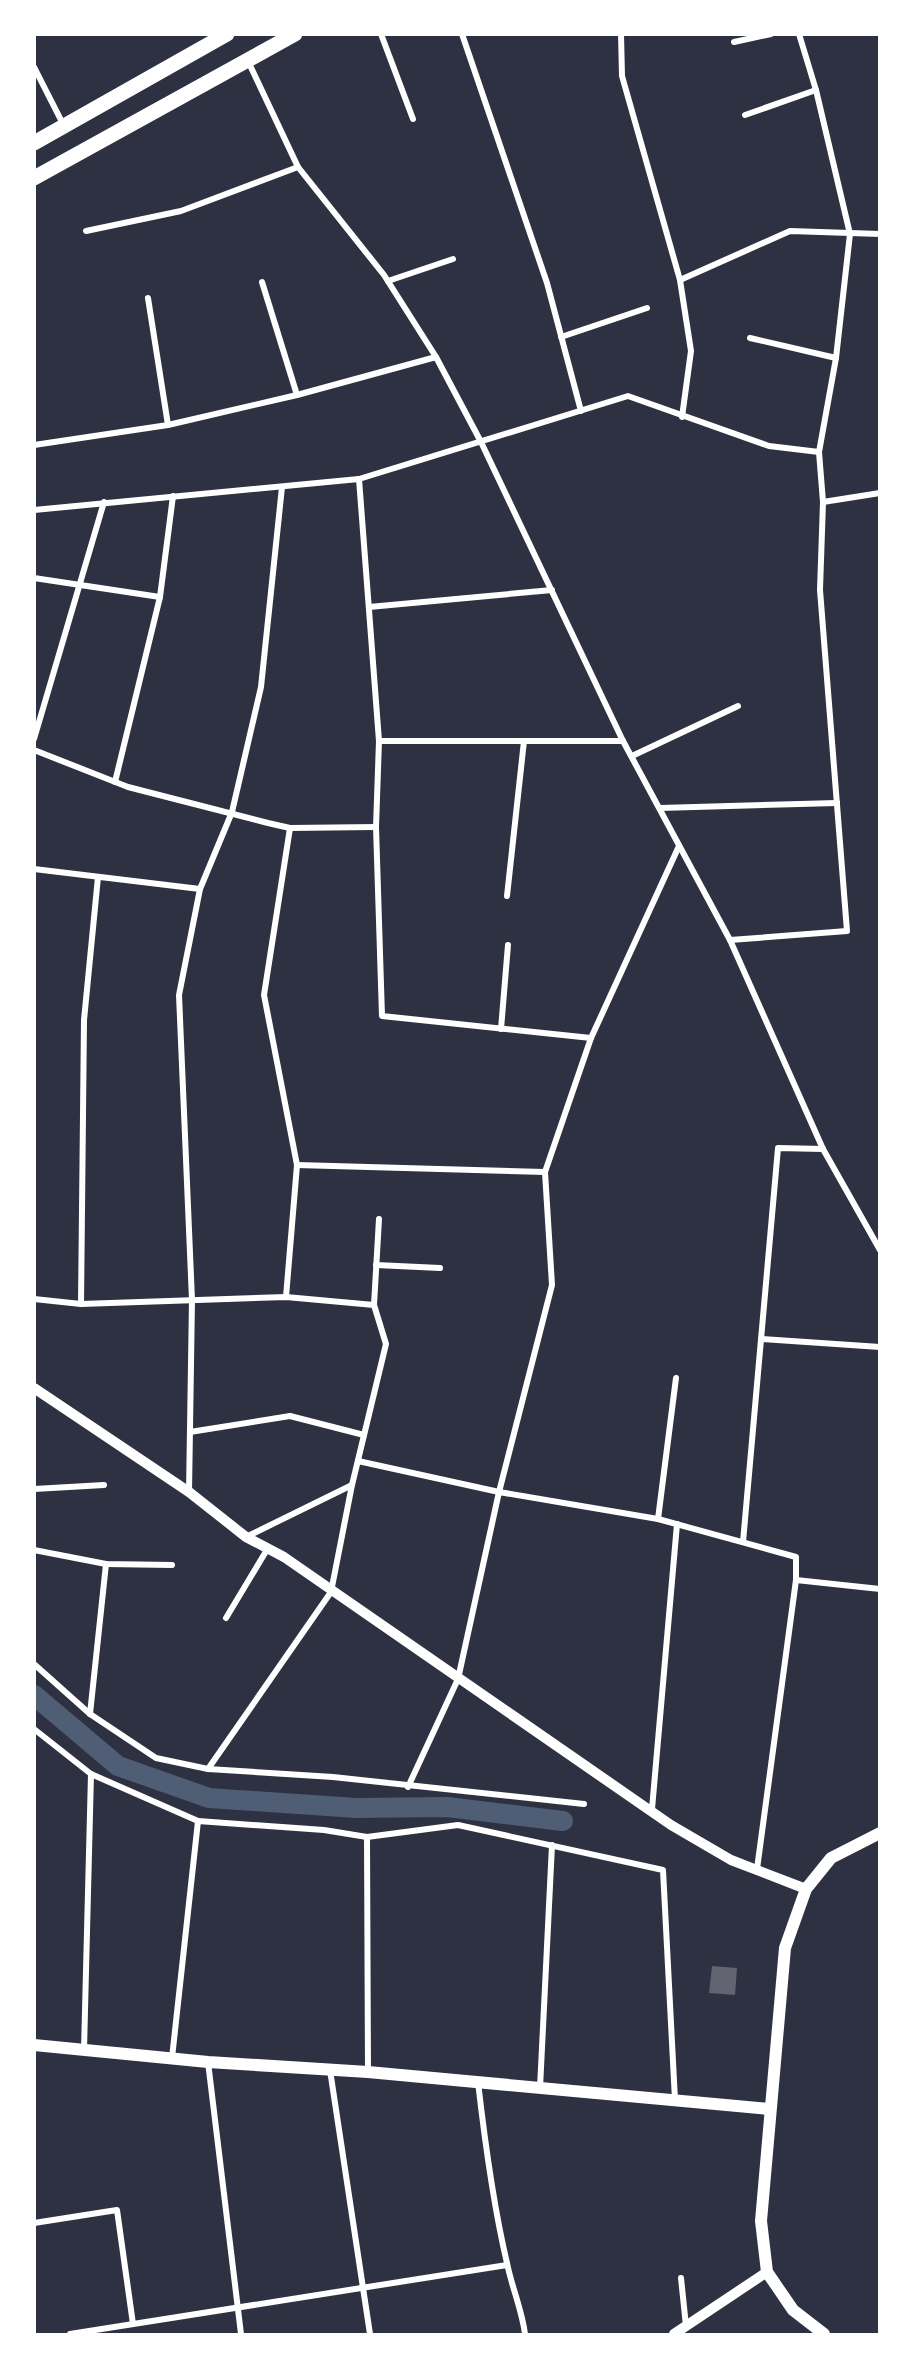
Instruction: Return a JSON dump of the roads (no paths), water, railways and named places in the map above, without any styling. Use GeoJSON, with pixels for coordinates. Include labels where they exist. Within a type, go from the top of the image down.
{"type":"FeatureCollection","features":[{"type":"Feature","properties":{"kind":"main road"},"geometry":{"type":"LineString","coordinates":[[34,143],[227,34]]}},
{"type":"Feature","properties":{"kind":"main road"},"geometry":{"type":"LineString","coordinates":[[34,178],[295,34]]}},
{"type":"Feature","properties":{"kind":"main road"},"geometry":{"type":"LineString","coordinates":[[824,2334],[793,2310],[767,2272],[761,2221],[769,2109],[785,1948],[806,1889],[831,1858],[879,1833]]}},
{"type":"Feature","properties":{"kind":"main road"},"geometry":{"type":"LineString","coordinates":[[34,2044],[172,2059],[477,2081],[769,2109]]}},
{"type":"Feature","properties":{"kind":"street"},"geometry":{"type":"LineString","coordinates":[[381,34],[413,119]]}},
{"type":"Feature","properties":{"kind":"street"},"geometry":{"type":"LineString","coordinates":[[462,34],[547,283],[581,411]]}},
{"type":"Feature","properties":{"kind":"street"},"geometry":{"type":"LineString","coordinates":[[621,34],[622,76],[680,280],[691,351],[682,417]]}},
{"type":"Feature","properties":{"kind":"street"},"geometry":{"type":"LineString","coordinates":[[734,42],[771,34]]}},
{"type":"Feature","properties":{"kind":"street"},"geometry":{"type":"LineString","coordinates":[[730,940],[847,931],[820,590],[824,502],[819,452],[836,358],[850,234],[816,90],[799,34]]}},
{"type":"Feature","properties":{"kind":"street"},"geometry":{"type":"LineString","coordinates":[[247,61],[298,167],[388,281],[436,357],[481,442],[623,741],[730,940],[823,1149],[879,1250]]}},
{"type":"Feature","properties":{"kind":"street"},"geometry":{"type":"LineString","coordinates":[[34,67],[64,127]]}},
{"type":"Feature","properties":{"kind":"street"},"geometry":{"type":"LineString","coordinates":[[745,115],[816,90]]}},
{"type":"Feature","properties":{"kind":"street"},"geometry":{"type":"LineString","coordinates":[[86,231],[181,211],[298,167]]}},
{"type":"Feature","properties":{"kind":"street"},"geometry":{"type":"LineString","coordinates":[[680,280],[790,231],[879,234]]}},
{"type":"Feature","properties":{"kind":"street"},"geometry":{"type":"LineString","coordinates":[[388,281],[453,259]]}},
{"type":"Feature","properties":{"kind":"street"},"geometry":{"type":"LineString","coordinates":[[262,282],[297,394]]}},
{"type":"Feature","properties":{"kind":"street"},"geometry":{"type":"LineString","coordinates":[[148,298],[168,425]]}},
{"type":"Feature","properties":{"kind":"street"},"geometry":{"type":"LineString","coordinates":[[561,337],[647,308]]}},
{"type":"Feature","properties":{"kind":"street"},"geometry":{"type":"LineString","coordinates":[[750,338],[836,358]]}},
{"type":"Feature","properties":{"kind":"street"},"geometry":{"type":"LineString","coordinates":[[34,445],[168,425],[436,357]]}},
{"type":"Feature","properties":{"kind":"street"},"geometry":{"type":"LineString","coordinates":[[34,510],[359,480],[628,396],[769,446],[819,452]]}},
{"type":"Feature","properties":{"kind":"street"},"geometry":{"type":"LineString","coordinates":[[359,480],[379,741],[376,827],[382,1016],[591,1038]]}},
{"type":"Feature","properties":{"kind":"street"},"geometry":{"type":"LineString","coordinates":[[189,1492],[192,1300],[179,995],[200,890],[232,812],[261,687],[282,487]]}},
{"type":"Feature","properties":{"kind":"street"},"geometry":{"type":"LineString","coordinates":[[824,502],[879,493]]}},
{"type":"Feature","properties":{"kind":"street"},"geometry":{"type":"LineString","coordinates":[[115,783],[160,597],[173,496]]}},
{"type":"Feature","properties":{"kind":"street"},"geometry":{"type":"LineString","coordinates":[[34,739],[104,502]]}},
{"type":"Feature","properties":{"kind":"street"},"geometry":{"type":"LineString","coordinates":[[34,578],[160,597]]}},
{"type":"Feature","properties":{"kind":"street"},"geometry":{"type":"LineString","coordinates":[[369,607],[552,590]]}},
{"type":"Feature","properties":{"kind":"street"},"geometry":{"type":"LineString","coordinates":[[632,756],[738,706]]}},
{"type":"Feature","properties":{"kind":"street"},"geometry":{"type":"LineString","coordinates":[[379,741],[623,741]]}},
{"type":"Feature","properties":{"kind":"street"},"geometry":{"type":"LineString","coordinates":[[507,896],[524,741]]}},
{"type":"Feature","properties":{"kind":"street"},"geometry":{"type":"LineString","coordinates":[[34,750],[115,783],[290,828],[376,827]]}},
{"type":"Feature","properties":{"kind":"street"},"geometry":{"type":"LineString","coordinates":[[660,808],[837,803]]}},
{"type":"Feature","properties":{"kind":"street"},"geometry":{"type":"LineString","coordinates":[[286,1297],[297,1165],[264,995],[290,828]]}},
{"type":"Feature","properties":{"kind":"street"},"geometry":{"type":"LineString","coordinates":[[408,1787],[458,1679],[499,1492],[552,1285],[545,1172],[591,1038],[679,846]]}},
{"type":"Feature","properties":{"kind":"street"},"geometry":{"type":"LineString","coordinates":[[34,870],[200,890]]}},
{"type":"Feature","properties":{"kind":"street"},"geometry":{"type":"LineString","coordinates":[[81,1304],[84,1020],[98,877]]}},
{"type":"Feature","properties":{"kind":"street"},"geometry":{"type":"LineString","coordinates":[[501,1029],[508,945]]}},
{"type":"Feature","properties":{"kind":"street"},"geometry":{"type":"LineString","coordinates":[[743,1542],[778,1148],[823,1149]]}},
{"type":"Feature","properties":{"kind":"street"},"geometry":{"type":"LineString","coordinates":[[297,1165],[545,1172]]}},
{"type":"Feature","properties":{"kind":"street"},"geometry":{"type":"LineString","coordinates":[[208,1769],[331,1592],[352,1485],[386,1344],[374,1305],[379,1219]]}},
{"type":"Feature","properties":{"kind":"street"},"geometry":{"type":"LineString","coordinates":[[376,1265],[440,1268]]}},
{"type":"Feature","properties":{"kind":"street"},"geometry":{"type":"LineString","coordinates":[[34,1299],[81,1304],[286,1297],[374,1305]]}},
{"type":"Feature","properties":{"kind":"street"},"geometry":{"type":"LineString","coordinates":[[761,1339],[879,1347]]}},
{"type":"Feature","properties":{"kind":"street"},"geometry":{"type":"LineString","coordinates":[[658,1519],[676,1378]]}},
{"type":"Feature","properties":{"kind":"street"},"geometry":{"type":"LineString","coordinates":[[34,1388],[189,1492],[246,1537],[268,1548],[652,1809],[671,1825],[731,1860],[806,1889]]}},
{"type":"Feature","properties":{"kind":"street"},"geometry":{"type":"LineString","coordinates":[[190,1432],[290,1416],[364,1435]]}},
{"type":"Feature","properties":{"kind":"street"},"geometry":{"type":"LineString","coordinates":[[358,1461],[499,1492],[658,1519],[796,1557],[796,1580],[757,1869]]}},
{"type":"Feature","properties":{"kind":"street"},"geometry":{"type":"LineString","coordinates":[[34,1490],[104,1485]]}},
{"type":"Feature","properties":{"kind":"street"},"geometry":{"type":"LineString","coordinates":[[246,1537],[352,1485]]}},
{"type":"Feature","properties":{"kind":"street"},"geometry":{"type":"LineString","coordinates":[[652,1809],[677,1524]]}},
{"type":"Feature","properties":{"kind":"street"},"geometry":{"type":"LineString","coordinates":[[226,1618],[268,1548]]}},
{"type":"Feature","properties":{"kind":"street"},"geometry":{"type":"LineString","coordinates":[[34,1550],[106,1564],[172,1565]]}},
{"type":"Feature","properties":{"kind":"street"},"geometry":{"type":"LineString","coordinates":[[90,1714],[106,1564]]}},
{"type":"Feature","properties":{"kind":"street"},"geometry":{"type":"LineString","coordinates":[[796,1580],[879,1589]]}},
{"type":"Feature","properties":{"kind":"street"},"geometry":{"type":"LineString","coordinates":[[34,1664],[90,1714],[156,1758],[208,1769],[333,1777],[408,1787],[441,1788],[584,1804]]}},
{"type":"Feature","properties":{"kind":"street"},"geometry":{"type":"LineString","coordinates":[[34,1729],[91,1774],[198,1821],[324,1830],[367,1837],[458,1825],[663,1870],[675,2100]]}},
{"type":"Feature","properties":{"kind":"street"},"geometry":{"type":"LineString","coordinates":[[84,2050],[91,1774]]}},
{"type":"Feature","properties":{"kind":"street"},"geometry":{"type":"LineString","coordinates":[[172,2059],[198,1821]]}},
{"type":"Feature","properties":{"kind":"street"},"geometry":{"type":"LineString","coordinates":[[367,1837],[368,2072]]}},
{"type":"Feature","properties":{"kind":"street"},"geometry":{"type":"LineString","coordinates":[[540,2088],[552,1845]]}},
{"type":"Feature","properties":{"kind":"street"},"geometry":{"type":"LineString","coordinates":[[208,2062],[236,2308],[241,2334]]}},
{"type":"Feature","properties":{"kind":"street"},"geometry":{"type":"LineString","coordinates":[[330,2070],[361,2289],[370,2334]]}},
{"type":"Feature","properties":{"kind":"street"},"geometry":{"type":"LineString","coordinates":[[477,2081],[489,2178],[507,2265],[522,2314],[525,2334]]}},
{"type":"Feature","properties":{"kind":"street"},"geometry":{"type":"LineString","coordinates":[[34,2223],[117,2210],[133,2324]]}},
{"type":"Feature","properties":{"kind":"street"},"geometry":{"type":"LineString","coordinates":[[70,2334],[507,2265]]}},
{"type":"Feature","properties":{"kind":"street"},"geometry":{"type":"LineString","coordinates":[[674,2334],[767,2272]]}},
{"type":"Feature","properties":{"kind":"street"},"geometry":{"type":"LineString","coordinates":[[681,2278],[686,2326]]}},
{"type":"Feature","properties":{"kind":"waterway"},"geometry":{"type":"LineString","coordinates":[[34,1695],[118,1766],[209,1798],[356,1808],[447,1807],[563,1821]]}}]}
